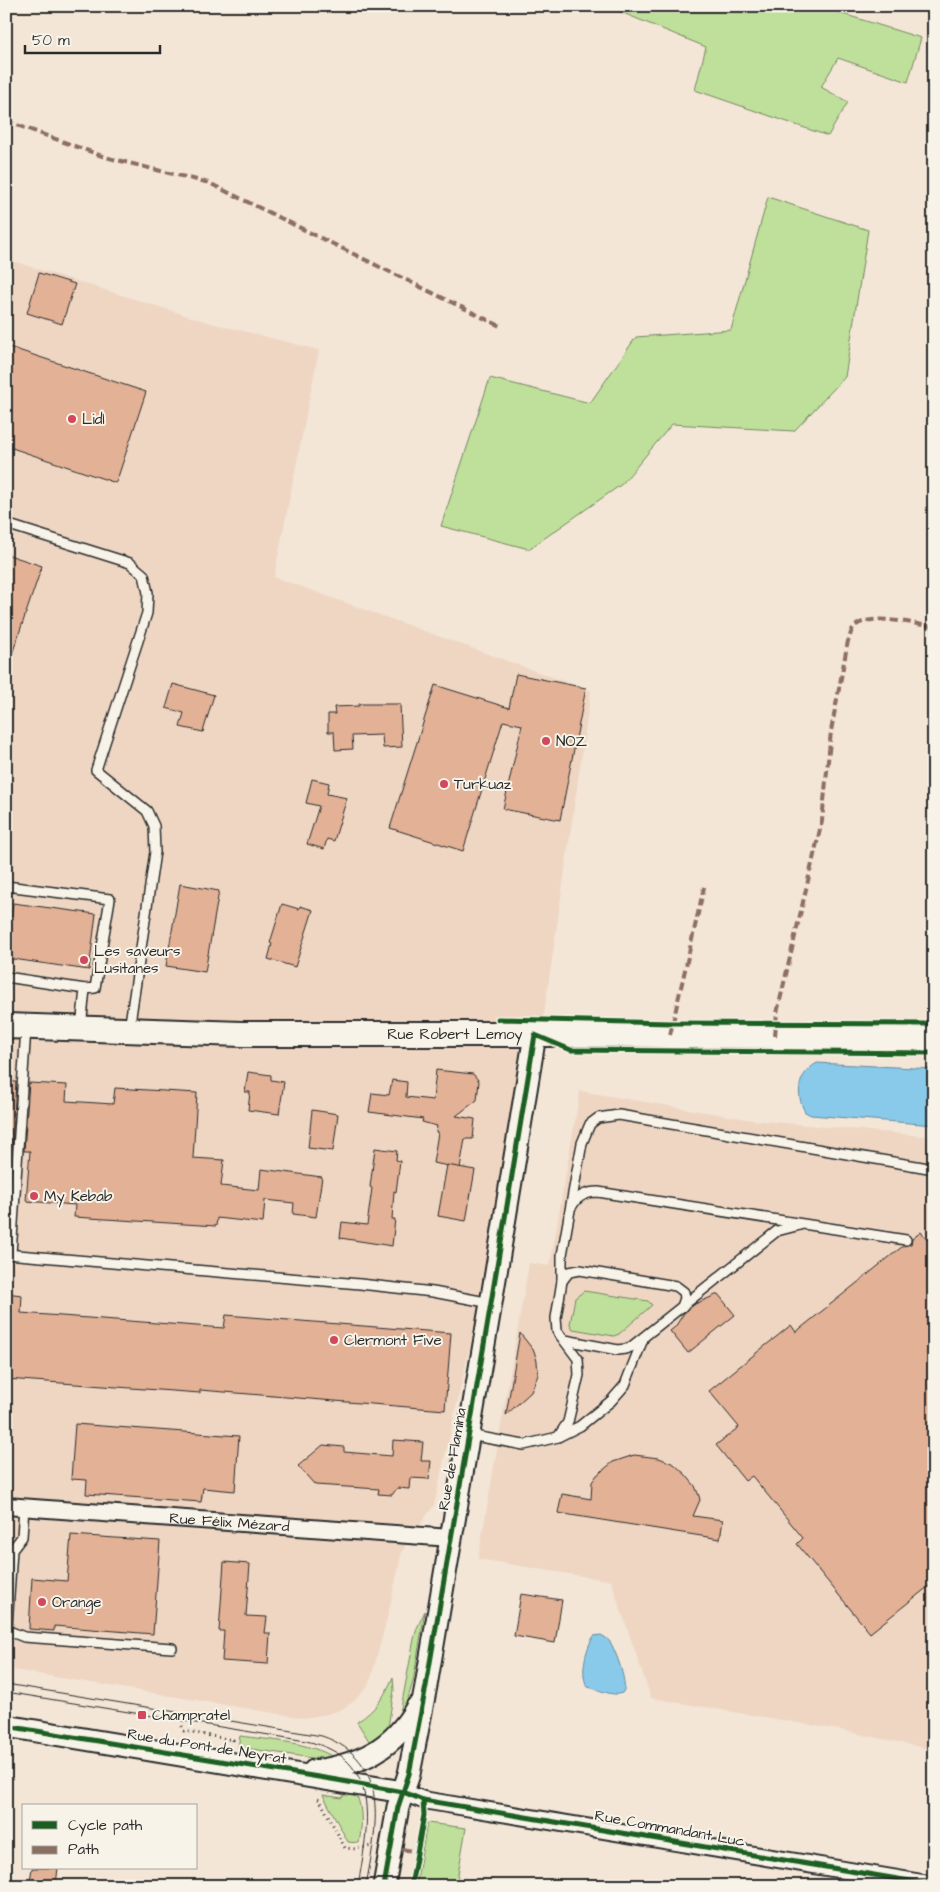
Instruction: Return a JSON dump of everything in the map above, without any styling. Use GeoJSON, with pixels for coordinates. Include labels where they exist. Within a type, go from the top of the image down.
{"type":"FeatureCollection","features":[{"type":"Feature","properties":{"kind":"main road","name":"Rue Robert Lemoy"},"geometry":{"type":"LineString","coordinates":[[16,1026],[242,1034],[775,1036],[934,1040]]}},
{"type":"Feature","properties":{"kind":"street","name":"Rue de Flamina"},"geometry":{"type":"LineString","coordinates":[[384,1886],[398,1807],[409,1774],[426,1686],[492,1303],[535,1035]]}},
{"type":"Feature","properties":{"kind":"street","name":"Rue Félix Mézard"},"geometry":{"type":"LineString","coordinates":[[6,1506],[451,1538]]}},
{"type":"Feature","properties":{"kind":"street"},"geometry":{"type":"LineString","coordinates":[[293,1773],[351,1764],[380,1749],[402,1730],[417,1707],[426,1686]]}},
{"type":"Feature","properties":{"kind":"street","name":"Rue du Pont de Neyrat"},"geometry":{"type":"LineString","coordinates":[[6,1726],[403,1792]]}},
{"type":"Feature","properties":{"kind":"street","name":"Rue Commandant Luc"},"geometry":{"type":"LineString","coordinates":[[403,1792],[423,1800],[934,1885]]}},
{"type":"Feature","properties":{"kind":"lane"},"geometry":{"type":"LineString","coordinates":[[6,524],[130,563],[144,575],[148,593],[147,613],[96,770],[147,811],[154,826],[155,852],[129,1030]]}},
{"type":"Feature","properties":{"kind":"lane"},"geometry":{"type":"LineString","coordinates":[[6,886],[110,899],[95,988],[85,989],[6,977]]}},
{"type":"Feature","properties":{"kind":"lane"},"geometry":{"type":"LineString","coordinates":[[81,1029],[85,989]]}},
{"type":"Feature","properties":{"kind":"lane"},"geometry":{"type":"LineString","coordinates":[[16,1026],[9,1254],[360,1284],[433,1292],[492,1303]]}},
{"type":"Feature","properties":{"kind":"lane"},"geometry":{"type":"LineString","coordinates":[[558,1436],[568,1422],[579,1375],[578,1359],[557,1331],[556,1325],[562,1281],[562,1255],[585,1132],[590,1124],[598,1118],[619,1115],[934,1169]]}},
{"type":"Feature","properties":{"kind":"lane"},"geometry":{"type":"LineString","coordinates":[[570,1210],[581,1195],[589,1192],[598,1192],[906,1240]]}},
{"type":"Feature","properties":{"kind":"lane"},"geometry":{"type":"LineString","coordinates":[[565,1340],[625,1350],[643,1339],[777,1231],[788,1227],[810,1224]]}},
{"type":"Feature","properties":{"kind":"lane"},"geometry":{"type":"LineString","coordinates":[[562,1281],[569,1272],[580,1270],[676,1286],[684,1292],[684,1302],[680,1309]]}},
{"type":"Feature","properties":{"kind":"lane"},"geometry":{"type":"LineString","coordinates":[[469,1435],[524,1444],[558,1436],[580,1426],[620,1393],[643,1339]]}},
{"type":"Feature","properties":{"kind":"lane"},"geometry":{"type":"LineString","coordinates":[[24,1507],[22,1537],[14,1546],[12,1554],[7,1626],[9,1630],[24,1637],[172,1648]]}},
{"type":"Feature","properties":{"kind":"path"},"geometry":{"type":"LineString","coordinates":[[182,1726],[184,1731],[233,1740],[232,1745]]}},
{"type":"Feature","properties":{"kind":"path"},"geometry":{"type":"LineString","coordinates":[[311,1798],[320,1800],[345,1848],[356,1849],[373,1845],[390,1848]]}},
{"type":"Feature","properties":{"kind":"shaded area"},"geometry":{"type":"Polygon","coordinates":[[[6,259],[211,323],[319,350],[274,577],[591,691],[542,1028],[434,1505],[402,1551],[389,1611],[367,1687],[353,1702],[340,1710],[328,1714],[304,1718],[6,1669],[6,259]]]}},
{"type":"Feature","properties":{"kind":"shaded area"},"geometry":{"type":"Polygon","coordinates":[[[580,1091],[753,1120],[934,1137],[934,1750],[840,1730],[651,1698],[611,1581],[478,1559],[529,1263],[550,1266],[580,1091]]]}},
{"type":"Feature","properties":{"kind":"green space"},"geometry":{"type":"Polygon","coordinates":[[[606,6],[817,6],[921,38],[908,82],[838,58],[821,87],[848,102],[828,136],[695,90],[706,47],[606,6]]]}},
{"type":"Feature","properties":{"kind":"green space"},"geometry":{"type":"Polygon","coordinates":[[[768,197],[868,230],[845,377],[794,431],[672,424],[622,484],[529,549],[441,526],[490,378],[590,403],[636,337],[731,330],[768,197]]]}},
{"type":"Feature","properties":{"kind":"green space"},"geometry":{"type":"Polygon","coordinates":[[[584,1291],[648,1301],[652,1305],[619,1334],[614,1336],[573,1329],[570,1324],[575,1298],[584,1291]]]}},
{"type":"Feature","properties":{"kind":"green space"},"geometry":{"type":"Polygon","coordinates":[[[425,1611],[413,1682],[403,1714],[400,1713],[414,1639],[425,1611]]]}},
{"type":"Feature","properties":{"kind":"green space"},"geometry":{"type":"Polygon","coordinates":[[[393,1677],[394,1690],[387,1733],[371,1744],[357,1722],[379,1702],[393,1677]]]}},
{"type":"Feature","properties":{"kind":"green space"},"geometry":{"type":"Polygon","coordinates":[[[240,1736],[302,1745],[314,1748],[335,1758],[312,1758],[238,1747],[240,1736]]]}},
{"type":"Feature","properties":{"kind":"green space"},"geometry":{"type":"Polygon","coordinates":[[[345,1794],[357,1796],[359,1802],[361,1831],[359,1843],[348,1842],[323,1795],[342,1798],[345,1794]]]}},
{"type":"Feature","properties":{"kind":"green space"},"geometry":{"type":"Polygon","coordinates":[[[427,1823],[466,1828],[456,1886],[416,1886],[427,1823]]]}},
{"type":"Feature","properties":{"kind":"water"},"geometry":{"type":"Polygon","coordinates":[[[817,1063],[934,1069],[934,1125],[811,1115],[805,1112],[800,1098],[800,1084],[806,1073],[817,1063]]]}},
{"type":"Feature","properties":{"kind":"water"},"geometry":{"type":"Polygon","coordinates":[[[601,1635],[610,1642],[618,1660],[624,1684],[624,1690],[619,1694],[588,1687],[585,1682],[584,1669],[588,1647],[594,1636],[601,1635]]]}},
{"type":"Feature","properties":{"kind":"building"},"geometry":{"type":"Polygon","coordinates":[[[39,273],[75,284],[62,324],[27,313],[39,273]]]}},
{"type":"Feature","properties":{"kind":"building","name":"Lidl"},"geometry":{"type":"Polygon","coordinates":[[[6,346],[146,392],[116,483],[6,446],[6,346]]]}},
{"type":"Feature","properties":{"kind":"building"},"geometry":{"type":"Polygon","coordinates":[[[6,554],[42,566],[9,663],[6,663],[6,554]]]}},
{"type":"Feature","properties":{"kind":"building"},"geometry":{"type":"Polygon","coordinates":[[[516,674],[586,688],[560,820],[503,809],[522,725],[503,721],[463,851],[390,828],[435,685],[509,708],[516,674]]]}},
{"type":"Feature","properties":{"kind":"building"},"geometry":{"type":"Polygon","coordinates":[[[173,684],[214,695],[203,732],[180,727],[184,713],[166,708],[173,684]]]}},
{"type":"Feature","properties":{"kind":"building"},"geometry":{"type":"Polygon","coordinates":[[[359,704],[400,704],[402,747],[383,748],[382,735],[352,736],[353,749],[335,750],[334,732],[328,732],[328,714],[335,714],[334,707],[359,706],[359,704]]]}},
{"type":"Feature","properties":{"kind":"building"},"geometry":{"type":"Polygon","coordinates":[[[312,779],[329,783],[327,794],[347,798],[334,841],[327,839],[324,849],[307,844],[319,806],[306,803],[312,779]]]}},
{"type":"Feature","properties":{"kind":"building"},"geometry":{"type":"Polygon","coordinates":[[[180,884],[219,891],[205,972],[166,966],[180,884]]]}},
{"type":"Feature","properties":{"kind":"building"},"geometry":{"type":"Polygon","coordinates":[[[13,903],[96,914],[89,970],[6,958],[13,903]]]}},
{"type":"Feature","properties":{"kind":"building"},"geometry":{"type":"Polygon","coordinates":[[[282,904],[299,909],[300,906],[313,910],[295,967],[268,959],[272,944],[270,943],[282,904]]]}},
{"type":"Feature","properties":{"kind":"building"},"geometry":{"type":"Polygon","coordinates":[[[436,1070],[473,1074],[479,1081],[477,1100],[456,1116],[475,1119],[473,1139],[465,1139],[460,1168],[433,1163],[438,1133],[436,1132],[437,1126],[422,1122],[423,1119],[369,1112],[372,1093],[389,1095],[392,1080],[407,1082],[406,1097],[433,1100],[436,1070]]]}},
{"type":"Feature","properties":{"kind":"building"},"geometry":{"type":"Polygon","coordinates":[[[248,1072],[271,1075],[271,1080],[284,1082],[279,1114],[248,1110],[250,1092],[245,1092],[248,1072]]]}},
{"type":"Feature","properties":{"kind":"building"},"geometry":{"type":"Polygon","coordinates":[[[6,1081],[16,1082],[12,1151],[6,1151],[6,1081]]]}},
{"type":"Feature","properties":{"kind":"building"},"geometry":{"type":"Polygon","coordinates":[[[29,1083],[67,1085],[66,1101],[113,1104],[115,1088],[197,1093],[193,1158],[224,1160],[221,1186],[259,1190],[261,1169],[322,1177],[316,1217],[293,1214],[294,1203],[265,1200],[263,1223],[217,1218],[216,1226],[74,1217],[75,1205],[26,1201],[30,1151],[24,1151],[29,1083]]]}},
{"type":"Feature","properties":{"kind":"building"},"geometry":{"type":"Polygon","coordinates":[[[312,1110],[338,1114],[333,1151],[308,1148],[312,1110]]]}},
{"type":"Feature","properties":{"kind":"building"},"geometry":{"type":"Polygon","coordinates":[[[375,1148],[397,1151],[396,1160],[400,1161],[396,1192],[394,1191],[392,1219],[395,1219],[392,1246],[340,1238],[342,1222],[367,1225],[375,1148]]]}},
{"type":"Feature","properties":{"kind":"building"},"geometry":{"type":"Polygon","coordinates":[[[447,1165],[475,1170],[466,1221],[438,1216],[447,1165]]]}},
{"type":"Feature","properties":{"kind":"building"},"geometry":{"type":"Polygon","coordinates":[[[921,1232],[934,1247],[934,1582],[870,1633],[797,1544],[803,1538],[752,1476],[745,1481],[716,1445],[739,1427],[709,1391],[791,1325],[796,1332],[903,1246],[911,1244],[912,1239],[921,1232]]]}},
{"type":"Feature","properties":{"kind":"building"},"geometry":{"type":"Polygon","coordinates":[[[6,1293],[22,1295],[21,1313],[224,1328],[226,1315],[451,1333],[445,1410],[200,1390],[200,1393],[6,1379],[6,1293]]]}},
{"type":"Feature","properties":{"kind":"building"},"geometry":{"type":"Polygon","coordinates":[[[718,1294],[735,1315],[688,1353],[670,1331],[684,1313],[695,1304],[718,1294]]]}},
{"type":"Feature","properties":{"kind":"building"},"geometry":{"type":"Polygon","coordinates":[[[520,1333],[534,1351],[538,1375],[531,1392],[506,1415],[520,1333]]]}},
{"type":"Feature","properties":{"kind":"building"},"geometry":{"type":"Polygon","coordinates":[[[75,1424],[239,1436],[235,1491],[203,1488],[201,1502],[86,1494],[87,1480],[71,1479],[75,1424]]]}},
{"type":"Feature","properties":{"kind":"building"},"geometry":{"type":"Polygon","coordinates":[[[393,1440],[423,1442],[421,1461],[431,1461],[429,1479],[410,1478],[409,1489],[397,1488],[392,1495],[378,1494],[379,1489],[315,1485],[298,1466],[323,1445],[344,1447],[344,1452],[392,1456],[393,1440]]]}},
{"type":"Feature","properties":{"kind":"building"},"geometry":{"type":"Polygon","coordinates":[[[634,1455],[659,1458],[674,1464],[686,1475],[695,1486],[700,1500],[693,1516],[723,1520],[720,1539],[558,1513],[562,1494],[591,1499],[592,1482],[597,1475],[613,1462],[634,1455]]]}},
{"type":"Feature","properties":{"kind":"building"},"geometry":{"type":"Polygon","coordinates":[[[71,1535],[160,1541],[153,1634],[54,1626],[54,1631],[29,1629],[32,1578],[67,1581],[71,1535]]]}},
{"type":"Feature","properties":{"kind":"building"},"geometry":{"type":"Polygon","coordinates":[[[224,1562],[250,1564],[246,1616],[267,1617],[265,1633],[270,1633],[268,1664],[222,1661],[224,1631],[219,1631],[224,1562]]]}},
{"type":"Feature","properties":{"kind":"building"},"geometry":{"type":"Polygon","coordinates":[[[521,1594],[562,1600],[555,1643],[514,1636],[521,1594]]]}},
{"type":"Feature","properties":{"kind":"building"},"geometry":{"type":"Polygon","coordinates":[[[32,1870],[58,1870],[56,1885],[30,1881],[32,1870]]]}},
{"type":"Feature","properties":{"kind":"tram line"},"geometry":{"type":"LineString","coordinates":[[6,1684],[322,1736],[345,1747],[360,1762],[370,1779],[374,1799],[373,1842],[366,1886]]}},
{"type":"Feature","properties":{"kind":"tram line"},"geometry":{"type":"LineString","coordinates":[[6,1692],[306,1741],[331,1750],[348,1762],[359,1779],[365,1797],[367,1818],[358,1886]]}},
{"type":"Feature","properties":{"kind":"marked path"},"geometry":{"type":"LineString","coordinates":[[6,121],[105,157],[209,183],[500,326]]}},
{"type":"Feature","properties":{"kind":"marked path"},"geometry":{"type":"LineString","coordinates":[[775,1036],[777,1013],[822,821],[831,731],[851,632],[854,627],[870,620],[892,620],[934,627]]}},
{"type":"Feature","properties":{"kind":"marked path"},"geometry":{"type":"LineString","coordinates":[[670,1035],[705,883]]}},
{"type":"Feature","properties":{"kind":"marked path"},"geometry":{"type":"LineString","coordinates":[[402,1849],[417,1852]]}},
{"type":"Feature","properties":{"kind":"cycle path"},"geometry":{"type":"LineString","coordinates":[[498,1019],[671,1023],[934,1024]]}},
{"type":"Feature","properties":{"kind":"cycle path"},"geometry":{"type":"LineString","coordinates":[[384,1886],[398,1807],[409,1774],[426,1686],[535,1035],[571,1050],[934,1053]]}},
{"type":"Feature","properties":{"kind":"cycle path"},"geometry":{"type":"LineString","coordinates":[[6,1726],[337,1780],[403,1792],[423,1800],[934,1885]]}},
{"type":"Feature","properties":{"kind":"cycle path"},"geometry":{"type":"LineString","coordinates":[[411,1886],[424,1815],[423,1800]]}},
{"type":"Feature","properties":{"kind":"place","name":"Lidl"},"geometry":{"type":"Point","coordinates":[72,419]}},
{"type":"Feature","properties":{"kind":"place","name":"NOZ"},"geometry":{"type":"Point","coordinates":[546,741]}},
{"type":"Feature","properties":{"kind":"place","name":"Turkuaz"},"geometry":{"type":"Point","coordinates":[444,784]}},
{"type":"Feature","properties":{"kind":"place","name":"Les saveurs Lusitanes"},"geometry":{"type":"Point","coordinates":[84,960]}},
{"type":"Feature","properties":{"kind":"place","name":"My Kebab"},"geometry":{"type":"Point","coordinates":[34,1196]}},
{"type":"Feature","properties":{"kind":"place","name":"Clermont Five"},"geometry":{"type":"Point","coordinates":[334,1340]}},
{"type":"Feature","properties":{"kind":"place","name":"Orange"},"geometry":{"type":"Point","coordinates":[42,1602]}},
{"type":"Feature","properties":{"kind":"place","name":"Champratel"},"geometry":{"type":"Point","coordinates":[142,1715]}}]}
